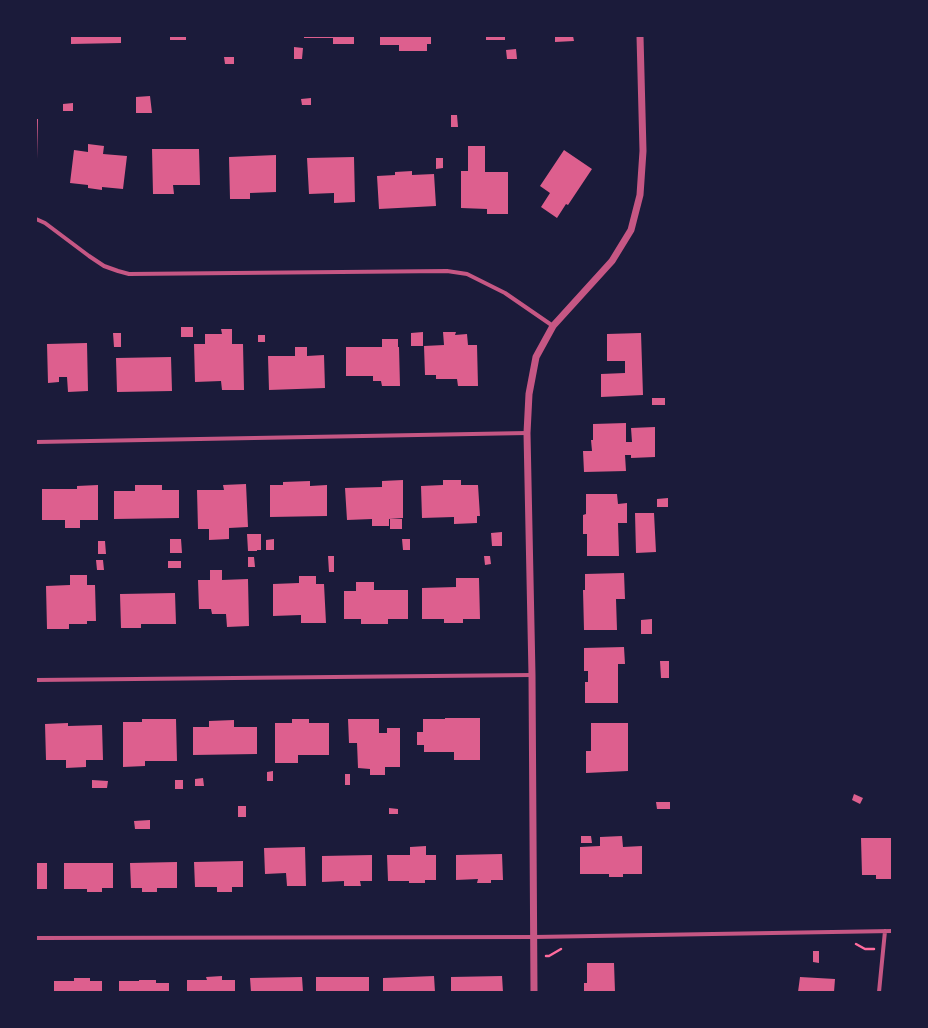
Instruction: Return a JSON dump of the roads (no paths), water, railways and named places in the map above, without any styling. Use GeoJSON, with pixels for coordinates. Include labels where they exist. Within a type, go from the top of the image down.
{"type":"FeatureCollection","features":[{"type":"Feature","properties":{"kind":"street"},"geometry":{"type":"LineString","coordinates":[[534,992],[532,675],[526,434],[529,394],[536,357],[553,326],[612,261],[631,230],[640,195],[642,158],[640,36]]}},
{"type":"Feature","properties":{"kind":"street"},"geometry":{"type":"LineString","coordinates":[[36,219],[45,223],[104,266],[129,274],[447,271],[467,274],[505,293],[553,326]]}},
{"type":"Feature","properties":{"kind":"street"},"geometry":{"type":"LineString","coordinates":[[36,442],[526,434]]}},
{"type":"Feature","properties":{"kind":"street"},"geometry":{"type":"LineString","coordinates":[[36,680],[532,675]]}},
{"type":"Feature","properties":{"kind":"street"},"geometry":{"type":"LineString","coordinates":[[879,992],[885,931]]}},
{"type":"Feature","properties":{"kind":"street"},"geometry":{"type":"LineString","coordinates":[[36,938],[534,937],[892,931]]}}]}
